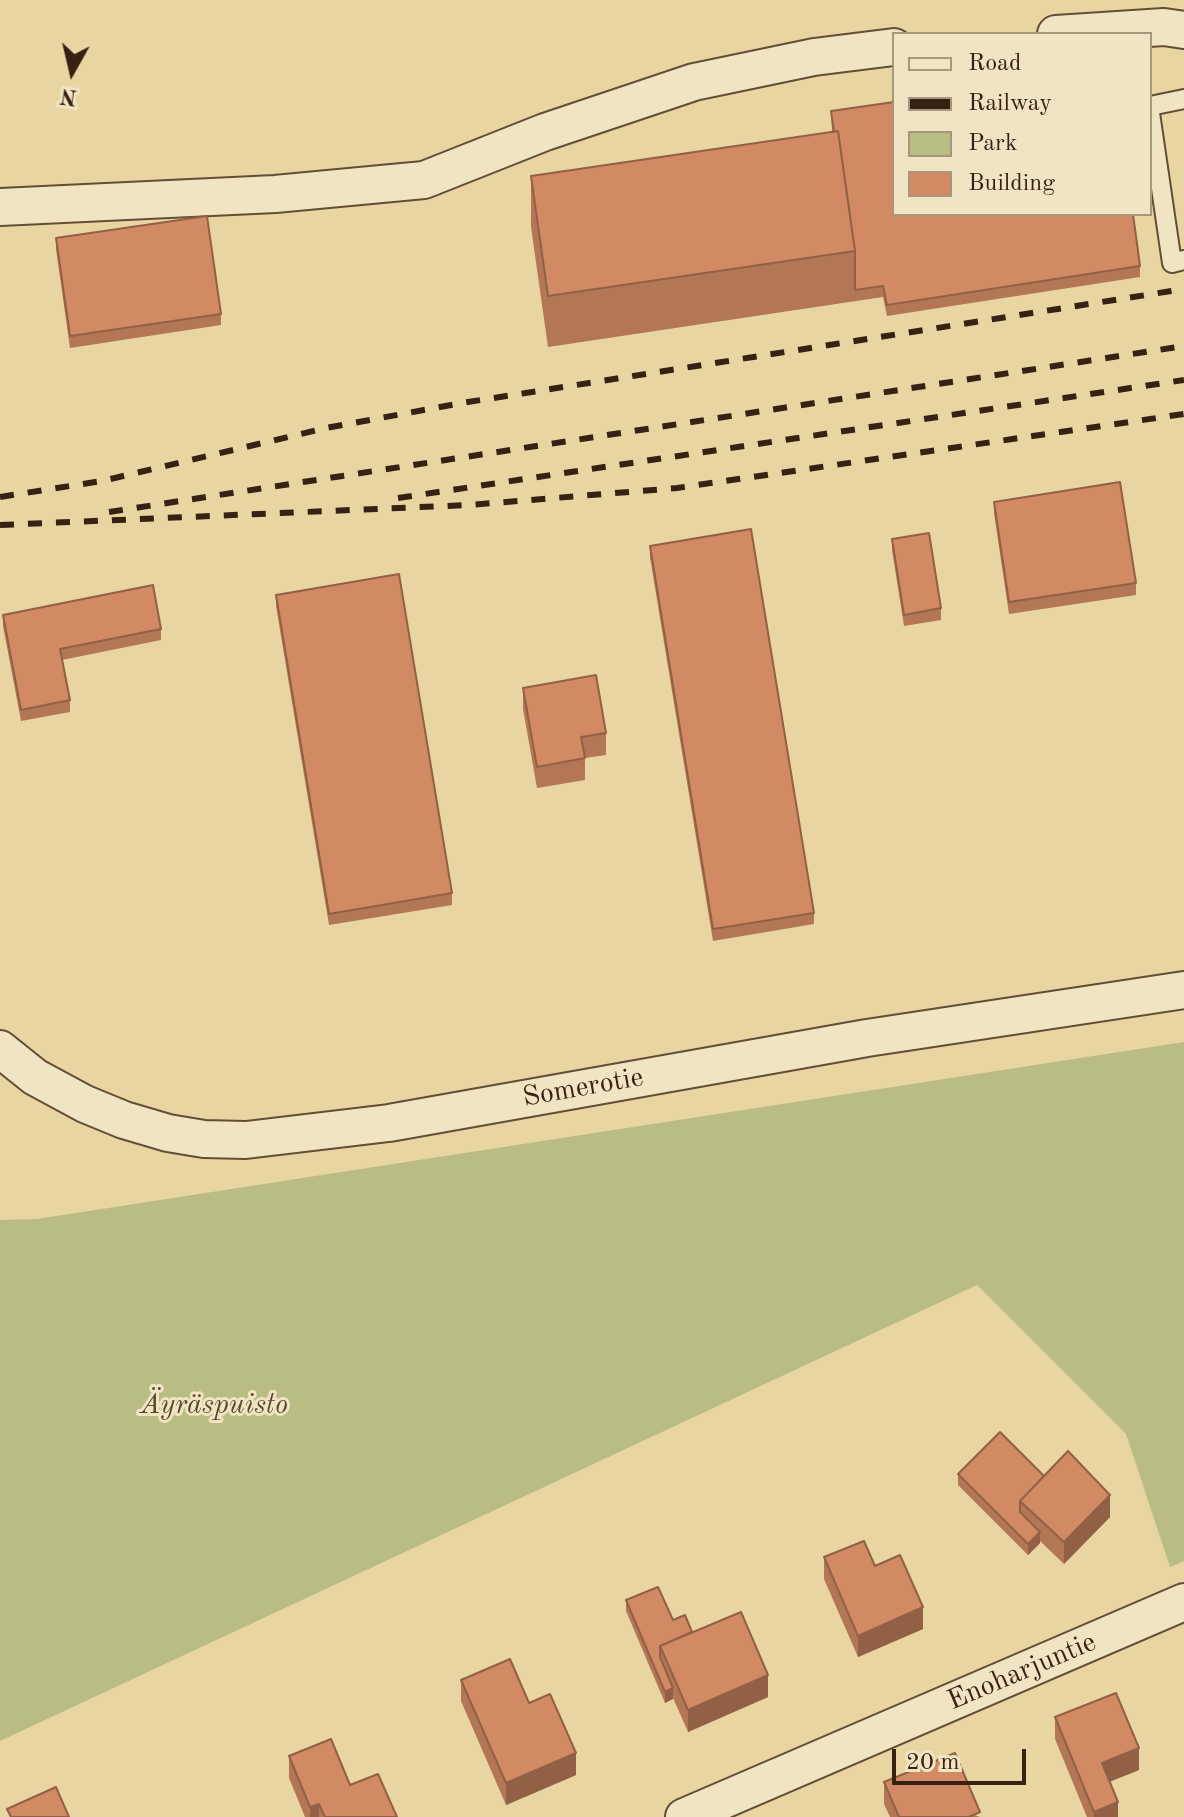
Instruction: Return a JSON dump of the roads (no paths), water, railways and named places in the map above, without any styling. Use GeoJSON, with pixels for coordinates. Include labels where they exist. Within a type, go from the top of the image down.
{"type":"FeatureCollection","features":[{"type":"Feature","properties":{"kind":"street"},"geometry":{"type":"LineString","coordinates":[[1087,32],[1164,27],[1184,30]]}},
{"type":"Feature","properties":{"kind":"street"},"geometry":{"type":"LineString","coordinates":[[0,207],[275,194],[424,180],[545,132],[694,82],[814,57],[892,47]]}},
{"type":"Feature","properties":{"kind":"street","name":"Somerotie"},"geometry":{"type":"LineString","coordinates":[[0,1049],[35,1077],[85,1104],[124,1120],[168,1133],[204,1139],[246,1140],[389,1123],[867,1038],[1184,990]]}},
{"type":"Feature","properties":{"kind":"street","name":"Enoharjuntie"},"geometry":{"type":"LineString","coordinates":[[684,1817],[1184,1602]]}},
{"type":"Feature","properties":{"kind":"lane"},"geometry":{"type":"LineString","coordinates":[[1152,106],[1184,99]]}},
{"type":"Feature","properties":{"kind":"lane"},"geometry":{"type":"LineString","coordinates":[[1152,127],[1172,263],[1184,260]]}},
{"type":"Feature","properties":{"kind":"railway"},"geometry":{"type":"LineString","coordinates":[[0,497],[102,481],[326,428],[462,403],[1184,289]]}},
{"type":"Feature","properties":{"kind":"railway"},"geometry":{"type":"LineString","coordinates":[[109,512],[1184,346]]}},
{"type":"Feature","properties":{"kind":"railway"},"geometry":{"type":"LineString","coordinates":[[398,498],[1184,380]]}},
{"type":"Feature","properties":{"kind":"railway"},"geometry":{"type":"LineString","coordinates":[[0,525],[469,505],[677,488],[1184,414]]}},
{"type":"Feature","properties":{"kind":"park label","name":"Äyräspuisto"},"geometry":{"type":"Point","coordinates":[214,1406]}}]}
